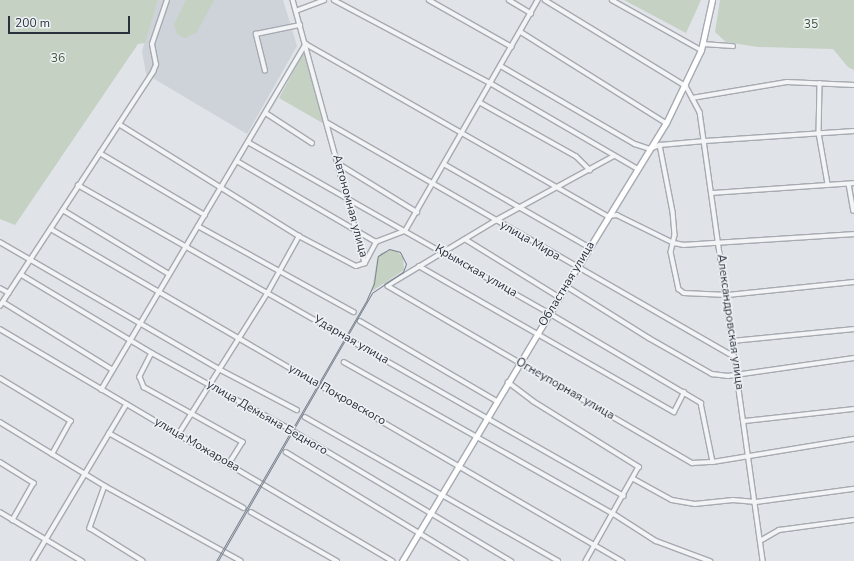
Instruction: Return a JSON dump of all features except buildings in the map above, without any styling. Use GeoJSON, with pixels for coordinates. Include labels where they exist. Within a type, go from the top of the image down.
{"type":"FeatureCollection","features":[{"type":"Feature","properties":{"kind":"main road","name":"Областная улица"},"geometry":{"type":"LineString","coordinates":[[402,561],[576,268],[666,123],[686,86],[701,50],[712,0]]}},
{"type":"Feature","properties":{"kind":"street"},"geometry":{"type":"LineString","coordinates":[[0,306],[33,259],[78,185],[156,65],[152,44],[166,0]]}},
{"type":"Feature","properties":{"kind":"street","name":"Автономная улица"},"geometry":{"type":"LineString","coordinates":[[292,0],[328,123],[365,263]]}},
{"type":"Feature","properties":{"kind":"street"},"geometry":{"type":"LineString","coordinates":[[296,12],[324,0]]}},
{"type":"Feature","properties":{"kind":"street"},"geometry":{"type":"LineString","coordinates":[[334,0],[492,84],[638,169]]}},
{"type":"Feature","properties":{"kind":"street"},"geometry":{"type":"LineString","coordinates":[[429,0],[512,47]]}},
{"type":"Feature","properties":{"kind":"street"},"geometry":{"type":"LineString","coordinates":[[509,0],[532,13]]}},
{"type":"Feature","properties":{"kind":"street"},"geometry":{"type":"LineString","coordinates":[[405,231],[462,132],[492,84],[538,0]]}},
{"type":"Feature","properties":{"kind":"street"},"geometry":{"type":"LineString","coordinates":[[545,0],[686,86]]}},
{"type":"Feature","properties":{"kind":"street"},"geometry":{"type":"LineString","coordinates":[[612,0],[701,50]]}},
{"type":"Feature","properties":{"kind":"street"},"geometry":{"type":"LineString","coordinates":[[265,71],[256,34],[300,25]]}},
{"type":"Feature","properties":{"kind":"street"},"geometry":{"type":"LineString","coordinates":[[521,32],[666,123]]}},
{"type":"Feature","properties":{"kind":"street"},"geometry":{"type":"LineString","coordinates":[[101,390],[306,44],[608,216],[617,215],[674,243],[684,245],[854,234]]}},
{"type":"Feature","properties":{"kind":"street"},"geometry":{"type":"LineString","coordinates":[[703,44],[733,46]]}},
{"type":"Feature","properties":{"kind":"street"},"geometry":{"type":"LineString","coordinates":[[501,66],[635,144],[650,149],[660,145],[705,141],[854,131]]}},
{"type":"Feature","properties":{"kind":"street"},"geometry":{"type":"LineString","coordinates":[[692,98],[787,82],[854,86]]}},
{"type":"Feature","properties":{"kind":"street"},"geometry":{"type":"LineString","coordinates":[[820,83],[819,133],[828,184]]}},
{"type":"Feature","properties":{"kind":"street","name":"Александровская улица"},"geometry":{"type":"LineString","coordinates":[[686,86],[700,112],[705,141],[727,295],[733,356],[745,421],[760,541],[764,561]]}},
{"type":"Feature","properties":{"kind":"street"},"geometry":{"type":"LineString","coordinates":[[481,102],[576,156],[590,170]]}},
{"type":"Feature","properties":{"kind":"street"},"geometry":{"type":"LineString","coordinates":[[266,113],[312,142]]}},
{"type":"Feature","properties":{"kind":"street","name":"улица Мира"},"geometry":{"type":"LineString","coordinates":[[328,123],[576,268],[733,356]]}},
{"type":"Feature","properties":{"kind":"street"},"geometry":{"type":"LineString","coordinates":[[118,124],[299,236],[356,266],[365,263]]}},
{"type":"Feature","properties":{"kind":"street","name":"Крымская улица"},"geometry":{"type":"LineString","coordinates":[[248,142],[549,313],[701,403],[713,462]]}},
{"type":"Feature","properties":{"kind":"street"},"geometry":{"type":"LineString","coordinates":[[660,145],[674,212],[674,243],[671,252],[679,289],[684,293],[727,295],[854,282]]}},
{"type":"Feature","properties":{"kind":"street"},"geometry":{"type":"LineString","coordinates":[[100,153],[205,215]]}},
{"type":"Feature","properties":{"kind":"street"},"geometry":{"type":"LineString","coordinates":[[419,266],[496,221],[559,188],[615,156]]}},
{"type":"Feature","properties":{"kind":"street"},"geometry":{"type":"LineString","coordinates":[[237,161],[376,242]]}},
{"type":"Feature","properties":{"kind":"street"},"geometry":{"type":"LineString","coordinates":[[339,164],[417,212]]}},
{"type":"Feature","properties":{"kind":"street"},"geometry":{"type":"LineString","coordinates":[[444,164],[589,247]]}},
{"type":"Feature","properties":{"kind":"street"},"geometry":{"type":"LineString","coordinates":[[712,193],[854,183]]}},
{"type":"Feature","properties":{"kind":"street"},"geometry":{"type":"LineString","coordinates":[[848,184],[854,210]]}},
{"type":"Feature","properties":{"kind":"street","name":"Ударная улица"},"geometry":{"type":"LineString","coordinates":[[78,185],[186,245],[624,496]]}},
{"type":"Feature","properties":{"kind":"street"},"geometry":{"type":"LineString","coordinates":[[63,210],[169,274]]}},
{"type":"Feature","properties":{"kind":"street"},"geometry":{"type":"LineString","coordinates":[[198,226],[354,312]]}},
{"type":"Feature","properties":{"kind":"street","name":"улица Покровского"},"geometry":{"type":"LineString","coordinates":[[51,230],[622,561]]}},
{"type":"Feature","properties":{"kind":"street","name":"Автономная улица"},"geometry":{"type":"LineString","coordinates":[[365,263],[376,242],[405,231]]}},
{"type":"Feature","properties":{"kind":"street"},"geometry":{"type":"LineString","coordinates":[[178,435],[210,385],[218,369],[268,292],[299,236]]}},
{"type":"Feature","properties":{"kind":"street"},"geometry":{"type":"LineString","coordinates":[[465,239],[559,297]]}},
{"type":"Feature","properties":{"kind":"street"},"geometry":{"type":"LineString","coordinates":[[0,242],[33,259],[218,369],[296,410]]}},
{"type":"Feature","properties":{"kind":"street"},"geometry":{"type":"LineString","coordinates":[[419,266],[674,412],[684,392]]}},
{"type":"Feature","properties":{"kind":"street","name":"Огнеупорная улица"},"geometry":{"type":"LineString","coordinates":[[419,266],[388,286],[690,462],[713,462],[854,439]]}},
{"type":"Feature","properties":{"kind":"street","name":"улица Демьяна Бедного"},"geometry":{"type":"LineString","coordinates":[[22,275],[152,353],[288,428],[429,514],[511,561]]}},
{"type":"Feature","properties":{"kind":"street"},"geometry":{"type":"LineString","coordinates":[[566,286],[649,338],[712,374],[728,376],[736,373],[854,358]]}},
{"type":"Feature","properties":{"kind":"street"},"geometry":{"type":"LineString","coordinates":[[0,288],[9,292]]}},
{"type":"Feature","properties":{"kind":"street"},"geometry":{"type":"LineString","coordinates":[[3,302],[113,370]]}},
{"type":"Feature","properties":{"kind":"street"},"geometry":{"type":"LineString","coordinates":[[360,321],[497,401]]}},
{"type":"Feature","properties":{"kind":"street"},"geometry":{"type":"LineString","coordinates":[[732,341],[854,328]]}},
{"type":"Feature","properties":{"kind":"street","name":"улица Можарова"},"geometry":{"type":"LineString","coordinates":[[0,329],[126,405],[393,561]]}},
{"type":"Feature","properties":{"kind":"street"},"geometry":{"type":"LineString","coordinates":[[152,353],[140,377],[144,387],[243,442],[229,464]]}},
{"type":"Feature","properties":{"kind":"street"},"geometry":{"type":"LineString","coordinates":[[344,362],[614,514],[656,541],[710,561]]}},
{"type":"Feature","properties":{"kind":"street"},"geometry":{"type":"LineString","coordinates":[[0,378],[71,421],[53,454]]}},
{"type":"Feature","properties":{"kind":"street"},"geometry":{"type":"LineString","coordinates":[[508,382],[533,401],[639,467],[634,479],[586,561]]}},
{"type":"Feature","properties":{"kind":"street"},"geometry":{"type":"LineString","coordinates":[[33,561],[126,405]]}},
{"type":"Feature","properties":{"kind":"street"},"geometry":{"type":"LineString","coordinates":[[745,421],[854,409]]}},
{"type":"Feature","properties":{"kind":"street"},"geometry":{"type":"LineString","coordinates":[[305,417],[558,561]]}},
{"type":"Feature","properties":{"kind":"street"},"geometry":{"type":"LineString","coordinates":[[0,422],[84,474],[241,561]]}},
{"type":"Feature","properties":{"kind":"street"},"geometry":{"type":"LineString","coordinates":[[109,433],[244,508]]}},
{"type":"Feature","properties":{"kind":"street"},"geometry":{"type":"LineString","coordinates":[[286,452],[466,561]]}},
{"type":"Feature","properties":{"kind":"street"},"geometry":{"type":"LineString","coordinates":[[0,462],[34,483],[13,520]]}},
{"type":"Feature","properties":{"kind":"street"},"geometry":{"type":"LineString","coordinates":[[634,479],[672,500],[685,503],[706,504],[733,500],[756,502],[854,489]]}},
{"type":"Feature","properties":{"kind":"street"},"geometry":{"type":"LineString","coordinates":[[105,486],[90,528],[143,561]]}},
{"type":"Feature","properties":{"kind":"street"},"geometry":{"type":"LineString","coordinates":[[0,512],[82,561]]}},
{"type":"Feature","properties":{"kind":"street"},"geometry":{"type":"LineString","coordinates":[[251,512],[337,561]]}},
{"type":"Feature","properties":{"kind":"street"},"geometry":{"type":"LineString","coordinates":[[760,541],[779,530],[854,520]]}},
{"type":"Feature","properties":{"kind":"shaded area"},"geometry":{"type":"Polygon","coordinates":[[[158,0],[283,0],[297,46],[247,134],[146,74],[142,51],[158,0]]]}},
{"type":"Feature","properties":{"kind":"green space","name":"36"},"geometry":{"type":"Polygon","coordinates":[[[0,0],[158,0],[145,43],[138,44],[15,225],[0,219],[0,0]]]}},
{"type":"Feature","properties":{"kind":"green space"},"geometry":{"type":"Polygon","coordinates":[[[186,0],[214,0],[197,32],[185,38],[177,34],[174,25],[186,0]]]}},
{"type":"Feature","properties":{"kind":"green space"},"geometry":{"type":"Polygon","coordinates":[[[624,0],[701,0],[686,33],[624,0]]]}},
{"type":"Feature","properties":{"kind":"green space","name":"35"},"geometry":{"type":"Polygon","coordinates":[[[720,0],[854,0],[854,70],[848,67],[833,49],[758,47],[726,42],[715,32],[720,0]]]}},
{"type":"Feature","properties":{"kind":"green space"},"geometry":{"type":"Polygon","coordinates":[[[304,52],[326,125],[279,98],[304,52]]]}},
{"type":"Feature","properties":{"kind":"green space"},"geometry":{"type":"Polygon","coordinates":[[[390,250],[398,252],[403,258],[404,270],[372,291],[377,259],[381,253],[390,250]]]}},
{"type":"Feature","properties":{"kind":"tram line"},"geometry":{"type":"LineString","coordinates":[[216,561],[367,299],[374,283],[378,256],[389,249],[400,252],[406,264],[403,272],[372,293],[218,561]]}}]}
